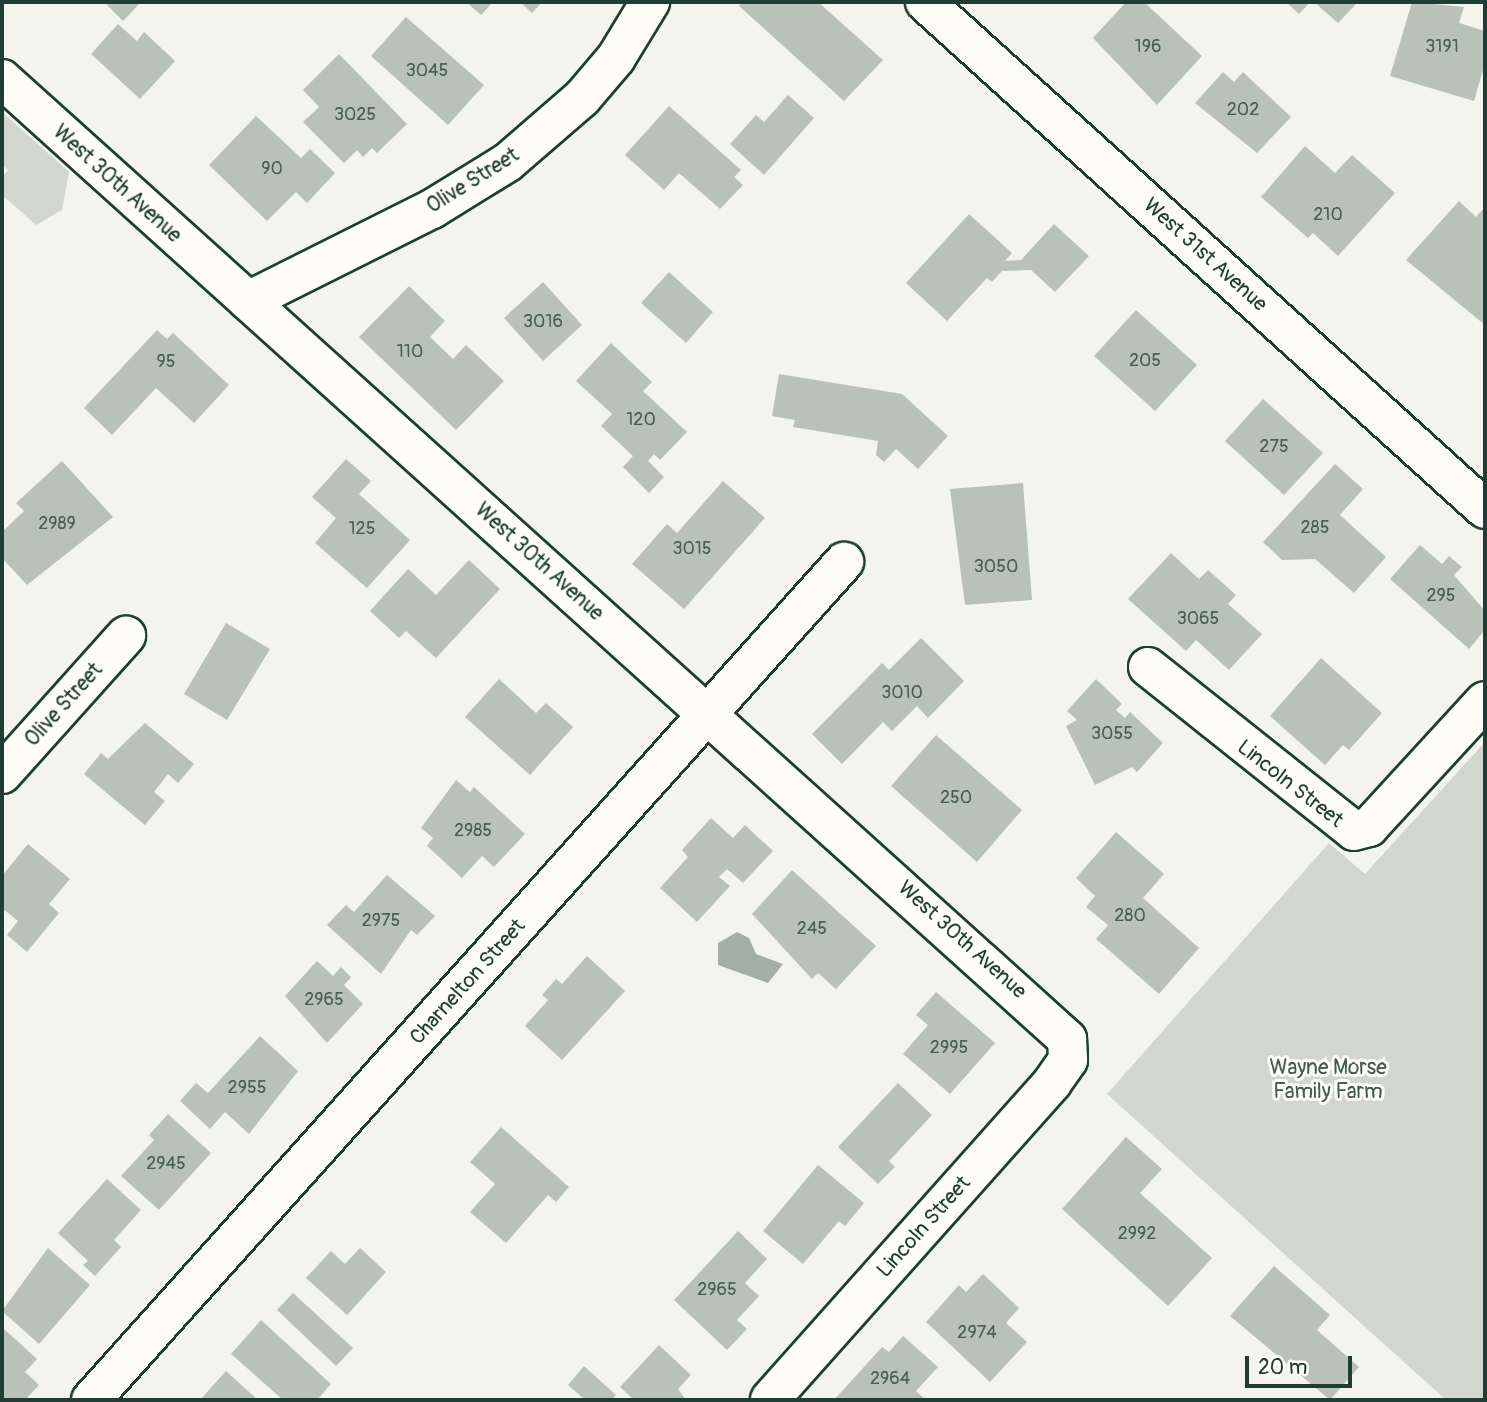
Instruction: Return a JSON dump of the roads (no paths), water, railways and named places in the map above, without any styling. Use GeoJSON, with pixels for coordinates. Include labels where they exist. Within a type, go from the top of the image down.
{"type":"FeatureCollection","features":[{"type":"Feature","properties":{"kind":"street","name":"Olive Street"},"geometry":{"type":"LineString","coordinates":[[248,301],[432,209],[508,162],[582,98],[616,58],[650,2]]}},
{"type":"Feature","properties":{"kind":"street","name":"West 31st Avenue"},"geometry":{"type":"LineString","coordinates":[[925,2],[1485,509]]}},
{"type":"Feature","properties":{"kind":"street","name":"West 30th Avenue"},"geometry":{"type":"LineString","coordinates":[[2,79],[1051,1020],[1071,1048]]}},
{"type":"Feature","properties":{"kind":"street","name":"Charnelton Street"},"geometry":{"type":"LineString","coordinates":[[91,1400],[844,562]]}},
{"type":"Feature","properties":{"kind":"street","name":"Olive Street"},"geometry":{"type":"LineString","coordinates":[[2,774],[125,636]]}},
{"type":"Feature","properties":{"kind":"street","name":"Lincoln Street"},"geometry":{"type":"LineString","coordinates":[[1148,667],[1354,831],[1369,827],[1485,701]]}},
{"type":"Feature","properties":{"kind":"street","name":"Lincoln Street"},"geometry":{"type":"LineString","coordinates":[[770,1400],[1052,1083],[1071,1048]]}},
{"type":"Feature","properties":{"kind":"park label","name":"Wayne Morse Family Farm"},"geometry":{"type":"Point","coordinates":[1328,1080]}}]}
